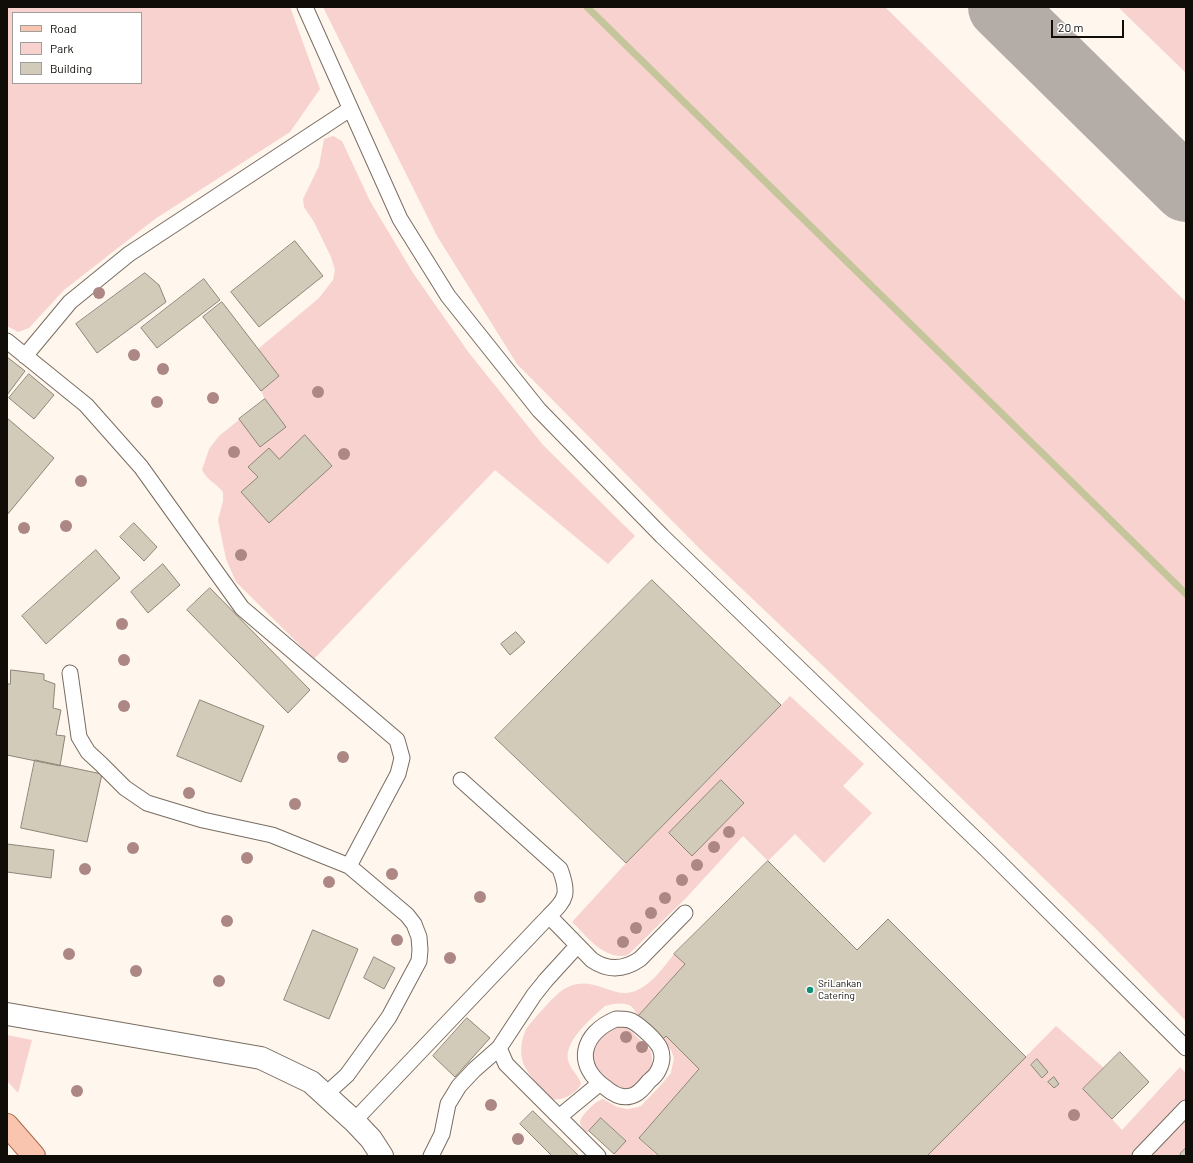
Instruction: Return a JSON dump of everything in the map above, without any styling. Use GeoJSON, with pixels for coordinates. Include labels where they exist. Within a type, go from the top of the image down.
{"type":"FeatureCollection","features":[{"type":"Feature","properties":{"kind":"main road"},"geometry":{"type":"LineString","coordinates":[[7,1125],[34,1156]]}},
{"type":"Feature","properties":{"kind":"street"},"geometry":{"type":"LineString","coordinates":[[7,1014],[261,1058],[311,1082],[354,1121],[371,1139],[382,1156]]}},
{"type":"Feature","properties":{"kind":"lane"},"geometry":{"type":"LineString","coordinates":[[305,7],[400,219],[448,296],[539,410],[662,536],[988,851],[1186,1048]]}},
{"type":"Feature","properties":{"kind":"lane"},"geometry":{"type":"LineString","coordinates":[[25,356],[70,302],[129,254],[350,109]]}},
{"type":"Feature","properties":{"kind":"lane"},"geometry":{"type":"LineString","coordinates":[[7,341],[86,405],[136,462],[242,608],[397,740],[402,758],[398,774],[349,866]]}},
{"type":"Feature","properties":{"kind":"lane"},"geometry":{"type":"LineString","coordinates":[[70,673],[79,737],[88,752],[125,788],[147,802],[203,820],[272,834],[349,866],[407,915],[414,924],[420,943],[419,961],[389,1018],[347,1075],[326,1095]]}},
{"type":"Feature","properties":{"kind":"lane"},"geometry":{"type":"LineString","coordinates":[[354,1121],[562,904],[564,896],[564,880],[560,869],[461,780]]}},
{"type":"Feature","properties":{"kind":"lane"},"geometry":{"type":"LineString","coordinates":[[549,916],[577,946],[599,965],[611,968],[623,968],[640,959],[685,913]]}},
{"type":"Feature","properties":{"kind":"lane"},"geometry":{"type":"LineString","coordinates":[[431,1156],[442,1134],[448,1104],[455,1092],[474,1070],[499,1048],[516,1020],[534,995],[577,946]]}},
{"type":"Feature","properties":{"kind":"lane"},"geometry":{"type":"LineString","coordinates":[[616,1019],[628,1020],[635,1023],[660,1048],[662,1059],[659,1069],[637,1094],[630,1096],[624,1097],[612,1094],[599,1084],[590,1074],[586,1065],[585,1052],[587,1045],[594,1034],[606,1023],[616,1019]]}},
{"type":"Feature","properties":{"kind":"lane"},"geometry":{"type":"LineString","coordinates":[[499,1048],[506,1064],[598,1156]]}},
{"type":"Feature","properties":{"kind":"lane"},"geometry":{"type":"LineString","coordinates":[[559,1117],[599,1084]]}},
{"type":"Feature","properties":{"kind":"lane"},"geometry":{"type":"LineString","coordinates":[[1140,1156],[1186,1108]]}},
{"type":"Feature","properties":{"kind":"green space"},"geometry":{"type":"Polygon","coordinates":[[[7,7],[290,7],[320,89],[290,132],[155,219],[64,290],[29,328],[18,332],[7,326],[7,7]]]}},
{"type":"Feature","properties":{"kind":"green space"},"geometry":{"type":"Polygon","coordinates":[[[323,7],[885,7],[1186,302],[1186,1021],[1098,931],[920,758],[700,549],[517,364],[437,236],[323,7]]]}},
{"type":"Feature","properties":{"kind":"green space"},"geometry":{"type":"Polygon","coordinates":[[[1118,7],[1186,7],[1186,73],[1118,7]]]}},
{"type":"Feature","properties":{"kind":"green space"},"geometry":{"type":"Polygon","coordinates":[[[333,136],[342,141],[370,201],[413,273],[469,353],[543,445],[635,536],[608,564],[495,470],[314,659],[236,582],[226,559],[218,520],[223,501],[223,492],[207,477],[202,470],[209,449],[219,436],[265,399],[261,391],[279,376],[258,349],[319,298],[333,280],[335,270],[331,257],[314,222],[304,207],[303,199],[319,166],[324,139],[333,136]]]}},
{"type":"Feature","properties":{"kind":"green space"},"geometry":{"type":"Polygon","coordinates":[[[790,696],[864,764],[843,786],[872,813],[824,863],[795,834],[768,861],[743,836],[686,898],[628,955],[619,956],[611,954],[597,946],[572,922],[626,863],[790,696]]]}},
{"type":"Feature","properties":{"kind":"green space"},"geometry":{"type":"Polygon","coordinates":[[[674,954],[685,964],[638,1016],[629,1005],[608,1005],[585,1024],[569,1047],[568,1055],[570,1066],[581,1084],[576,1091],[568,1096],[556,1100],[552,1099],[532,1077],[522,1060],[521,1049],[523,1038],[527,1028],[535,1018],[560,992],[573,985],[585,983],[592,984],[612,991],[625,993],[639,990],[656,976],[674,954]]]}},
{"type":"Feature","properties":{"kind":"green space"},"geometry":{"type":"Polygon","coordinates":[[[610,1026],[624,1026],[628,1028],[651,1051],[653,1066],[637,1088],[624,1090],[617,1087],[594,1066],[591,1044],[610,1026]]]}},
{"type":"Feature","properties":{"kind":"green space"},"geometry":{"type":"Polygon","coordinates":[[[1056,1026],[1104,1068],[1083,1089],[1122,1130],[1180,1067],[1186,1073],[1186,1156],[927,1156],[1056,1026]]]}},
{"type":"Feature","properties":{"kind":"green space"},"geometry":{"type":"Polygon","coordinates":[[[7,1035],[32,1040],[18,1093],[7,1081],[7,1035]]]}},
{"type":"Feature","properties":{"kind":"green space"},"geometry":{"type":"Polygon","coordinates":[[[666,1036],[699,1069],[639,1138],[657,1156],[616,1156],[614,1154],[626,1141],[602,1118],[587,1133],[582,1128],[580,1122],[581,1119],[590,1108],[603,1099],[617,1107],[627,1109],[641,1106],[671,1073],[674,1058],[671,1050],[662,1040],[666,1036]]]}},
{"type":"Feature","properties":{"kind":"building"},"geometry":{"type":"Polygon","coordinates":[[[295,241],[323,276],[259,327],[231,292],[295,241]]]}},
{"type":"Feature","properties":{"kind":"building"},"geometry":{"type":"Polygon","coordinates":[[[145,273],[159,285],[166,302],[97,353],[76,324],[145,273]]]}},
{"type":"Feature","properties":{"kind":"building"},"geometry":{"type":"Polygon","coordinates":[[[204,279],[220,300],[157,348],[141,328],[204,279]]]}},
{"type":"Feature","properties":{"kind":"building"},"geometry":{"type":"Polygon","coordinates":[[[222,302],[279,376],[261,391],[203,317],[222,302]]]}},
{"type":"Feature","properties":{"kind":"building"},"geometry":{"type":"Polygon","coordinates":[[[7,357],[25,371],[7,395],[7,357]]]}},
{"type":"Feature","properties":{"kind":"building"},"geometry":{"type":"Polygon","coordinates":[[[29,374],[54,395],[34,419],[9,398],[29,374]]]}},
{"type":"Feature","properties":{"kind":"building"},"geometry":{"type":"Polygon","coordinates":[[[265,399],[286,427],[260,447],[239,419],[265,399]]]}},
{"type":"Feature","properties":{"kind":"building"},"geometry":{"type":"Polygon","coordinates":[[[7,418],[54,458],[7,515],[7,418]]]}},
{"type":"Feature","properties":{"kind":"building"},"geometry":{"type":"Polygon","coordinates":[[[305,435],[332,466],[269,523],[241,492],[258,477],[248,467],[269,448],[279,459],[305,435]]]}},
{"type":"Feature","properties":{"kind":"building"},"geometry":{"type":"Polygon","coordinates":[[[134,523],[157,547],[144,561],[120,537],[134,523]]]}},
{"type":"Feature","properties":{"kind":"building"},"geometry":{"type":"Polygon","coordinates":[[[96,550],[120,578],[46,644],[22,616],[96,550]]]}},
{"type":"Feature","properties":{"kind":"building"},"geometry":{"type":"Polygon","coordinates":[[[163,564],[180,585],[148,613],[131,592],[163,564]]]}},
{"type":"Feature","properties":{"kind":"building"},"geometry":{"type":"Polygon","coordinates":[[[652,580],[781,705],[626,863],[495,738],[652,580]]]}},
{"type":"Feature","properties":{"kind":"building"},"geometry":{"type":"Polygon","coordinates":[[[210,588],[310,690],[288,713],[187,610],[210,588]]]}},
{"type":"Feature","properties":{"kind":"building"},"geometry":{"type":"Polygon","coordinates":[[[516,632],[525,642],[510,655],[501,644],[516,632]]]}},
{"type":"Feature","properties":{"kind":"building"},"geometry":{"type":"Polygon","coordinates":[[[11,670],[44,674],[44,680],[55,684],[53,708],[61,710],[56,735],[65,736],[60,766],[7,755],[7,684],[10,684],[11,670]]]}},
{"type":"Feature","properties":{"kind":"building"},"geometry":{"type":"Polygon","coordinates":[[[200,700],[264,726],[241,782],[177,756],[200,700]]]}},
{"type":"Feature","properties":{"kind":"building"},"geometry":{"type":"Polygon","coordinates":[[[35,760],[102,774],[87,842],[21,828],[35,760]]]}},
{"type":"Feature","properties":{"kind":"building"},"geometry":{"type":"Polygon","coordinates":[[[721,780],[744,803],[692,856],[669,833],[721,780]]]}},
{"type":"Feature","properties":{"kind":"building"},"geometry":{"type":"Polygon","coordinates":[[[7,844],[54,850],[51,878],[7,872],[7,844]]]}},
{"type":"Feature","properties":{"kind":"building","name":"SriLankan Catering"},"geometry":{"type":"Polygon","coordinates":[[[768,861],[857,950],[888,919],[1026,1057],[927,1156],[659,1156],[639,1138],[699,1069],[666,1036],[662,1040],[638,1016],[685,964],[674,954],[768,861]]]}},
{"type":"Feature","properties":{"kind":"building"},"geometry":{"type":"Polygon","coordinates":[[[313,930],[358,949],[329,1019],[284,1000],[313,930]]]}},
{"type":"Feature","properties":{"kind":"building"},"geometry":{"type":"Polygon","coordinates":[[[374,957],[395,968],[384,989],[364,978],[374,957]]]}},
{"type":"Feature","properties":{"kind":"building"},"geometry":{"type":"Polygon","coordinates":[[[467,1018],[490,1038],[455,1077],[433,1056],[467,1018]]]}},
{"type":"Feature","properties":{"kind":"building"},"geometry":{"type":"Polygon","coordinates":[[[1120,1052],[1149,1082],[1112,1119],[1083,1089],[1120,1052]]]}},
{"type":"Feature","properties":{"kind":"building"},"geometry":{"type":"Polygon","coordinates":[[[1037,1059],[1048,1072],[1042,1078],[1031,1065],[1037,1059]]]}},
{"type":"Feature","properties":{"kind":"building"},"geometry":{"type":"Polygon","coordinates":[[[1054,1077],[1059,1084],[1054,1088],[1048,1082],[1054,1077]]]}},
{"type":"Feature","properties":{"kind":"building"},"geometry":{"type":"Polygon","coordinates":[[[533,1111],[579,1156],[552,1156],[520,1124],[533,1111]]]}},
{"type":"Feature","properties":{"kind":"building"},"geometry":{"type":"Polygon","coordinates":[[[601,1118],[626,1141],[614,1154],[589,1131],[601,1118]]]}},
{"type":"Feature","properties":{"kind":"building"},"geometry":{"type":"Polygon","coordinates":[[[1186,1148],[1186,1156],[1182,1156],[1180,1154],[1186,1148]]]}},
{"type":"Feature","properties":{"kind":"waterway"},"geometry":{"type":"LineString","coordinates":[[587,7],[1186,594]]}},
{"type":"Feature","properties":{"kind":"taxiway"},"geometry":{"type":"LineString","coordinates":[[1001,7],[1186,189]]}},
{"type":"Feature","properties":{"kind":"place","name":"SriLankan Catering"},"geometry":{"type":"Point","coordinates":[810,990]}}]}
